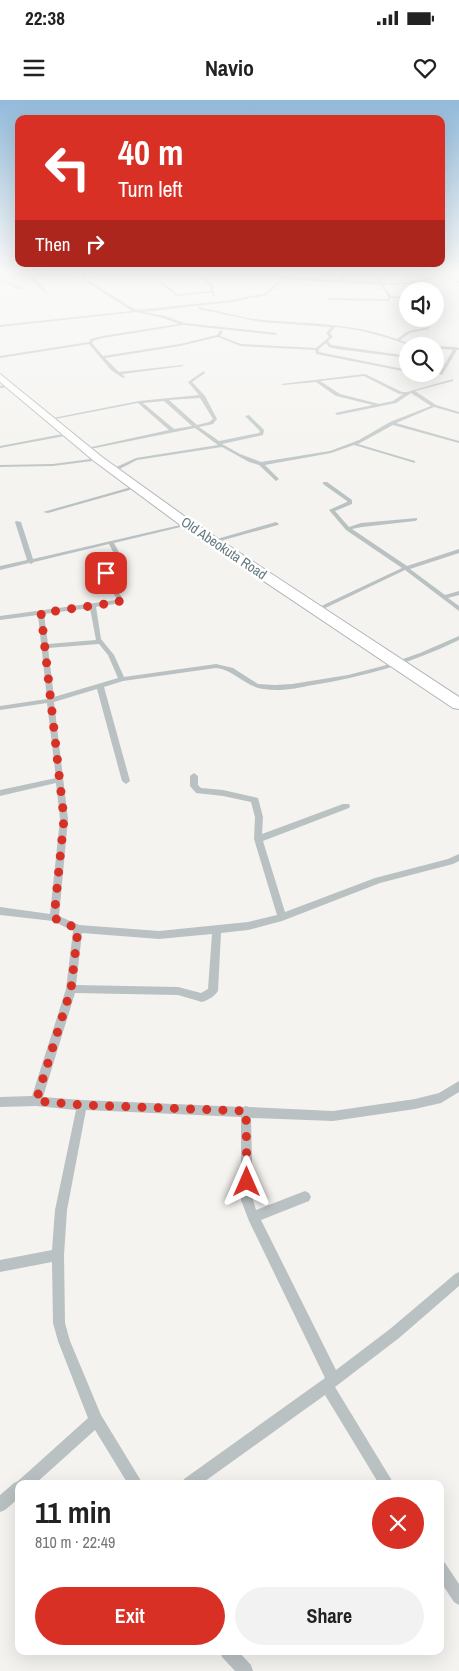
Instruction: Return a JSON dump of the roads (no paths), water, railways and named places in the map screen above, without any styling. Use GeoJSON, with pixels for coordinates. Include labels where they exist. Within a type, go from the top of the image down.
{"type":"FeatureCollection","features":[{"type":"Feature","properties":{"kind":"highway","name":"Old Abeokuta Road"},"geometry":{"type":"LineString","coordinates":[[3,383],[98,459],[187,524],[459,704]]}},
{"type":"Feature","properties":{"kind":"street"},"geometry":{"type":"LineString","coordinates":[[0,358],[88,343]]}},
{"type":"Feature","properties":{"kind":"street"},"geometry":{"type":"LineString","coordinates":[[90,343],[112,369],[124,379]]}},
{"type":"Feature","properties":{"kind":"street"},"geometry":{"type":"LineString","coordinates":[[101,357],[187,343]]}},
{"type":"Feature","properties":{"kind":"street"},"geometry":{"type":"LineString","coordinates":[[236,343],[317,350],[325,343]]}},
{"type":"Feature","properties":{"kind":"street"},"geometry":{"type":"LineString","coordinates":[[328,343],[337,348],[399,356]]}},
{"type":"Feature","properties":{"kind":"street"},"geometry":{"type":"LineString","coordinates":[[444,347],[458,348]]}},
{"type":"Feature","properties":{"kind":"street"},"geometry":{"type":"LineString","coordinates":[[444,366],[458,348]]}},
{"type":"Feature","properties":{"kind":"street"},"geometry":{"type":"LineString","coordinates":[[317,350],[321,354],[399,368]]}},
{"type":"Feature","properties":{"kind":"street"},"geometry":{"type":"LineString","coordinates":[[369,363],[379,353]]}},
{"type":"Feature","properties":{"kind":"street"},"geometry":{"type":"LineString","coordinates":[[120,374],[182,366]]}},
{"type":"Feature","properties":{"kind":"street"},"geometry":{"type":"LineString","coordinates":[[87,450],[199,427],[215,419],[203,396],[190,382],[204,372]]}},
{"type":"Feature","properties":{"kind":"street"},"geometry":{"type":"LineString","coordinates":[[282,384],[365,375],[401,392],[410,392],[452,380]]}},
{"type":"Feature","properties":{"kind":"street"},"geometry":{"type":"LineString","coordinates":[[444,377],[459,384]]}},
{"type":"Feature","properties":{"kind":"street"},"geometry":{"type":"LineString","coordinates":[[316,380],[338,396],[382,406]]}},
{"type":"Feature","properties":{"kind":"street"},"geometry":{"type":"LineString","coordinates":[[410,392],[434,406],[459,413]]}},
{"type":"Feature","properties":{"kind":"street"},"geometry":{"type":"LineString","coordinates":[[337,414],[382,406],[401,400],[410,392]]}},
{"type":"Feature","properties":{"kind":"street"},"geometry":{"type":"LineString","coordinates":[[50,419],[138,402],[203,396]]}},
{"type":"Feature","properties":{"kind":"street"},"geometry":{"type":"LineString","coordinates":[[166,400],[219,444],[252,463],[261,464],[331,452],[354,444],[392,423],[434,406]]}},
{"type":"Feature","properties":{"kind":"street"},"geometry":{"type":"LineString","coordinates":[[138,402],[174,431]]}},
{"type":"Feature","properties":{"kind":"street"},"geometry":{"type":"LineString","coordinates":[[114,470],[136,459],[219,444],[261,434],[262,431],[248,416]]}},
{"type":"Feature","properties":{"kind":"street"},"geometry":{"type":"LineString","coordinates":[[392,423],[459,442]]}},
{"type":"Feature","properties":{"kind":"street"},"geometry":{"type":"LineString","coordinates":[[0,447],[68,434]]}},
{"type":"Feature","properties":{"kind":"street"},"geometry":{"type":"LineString","coordinates":[[354,444],[413,462]]}},
{"type":"Feature","properties":{"kind":"street"},"geometry":{"type":"LineString","coordinates":[[0,466],[53,465],[98,459]]}},
{"type":"Feature","properties":{"kind":"street"},"geometry":{"type":"LineString","coordinates":[[261,464],[276,479]]}},
{"type":"Feature","properties":{"kind":"street"},"geometry":{"type":"LineString","coordinates":[[325,483],[350,503],[332,510],[348,530],[406,568],[459,608]]}},
{"type":"Feature","properties":{"kind":"street"},"geometry":{"type":"LineString","coordinates":[[46,512],[138,487]]}},
{"type":"Feature","properties":{"kind":"street"},"geometry":{"type":"LineString","coordinates":[[348,530],[361,525],[415,519]]}},
{"type":"Feature","properties":{"kind":"street"},"geometry":{"type":"LineString","coordinates":[[18,522],[31,562]]}},
{"type":"Feature","properties":{"kind":"street"},"geometry":{"type":"LineString","coordinates":[[0,568],[187,524]]}},
{"type":"Feature","properties":{"kind":"street"},"geometry":{"type":"LineString","coordinates":[[213,541],[276,524]]}},
{"type":"Feature","properties":{"kind":"street"},"geometry":{"type":"LineString","coordinates":[[0,618],[115,603],[120,599],[107,579],[106,573],[120,560],[111,542]]}},
{"type":"Feature","properties":{"kind":"street"},"geometry":{"type":"LineString","coordinates":[[317,610],[406,568],[459,551]]}},
{"type":"Feature","properties":{"kind":"street"},"geometry":{"type":"LineString","coordinates":[[444,597],[459,593]]}},
{"type":"Feature","properties":{"kind":"street"},"geometry":{"type":"LineString","coordinates":[[94,606],[96,631],[101,642],[111,655],[122,679]]}},
{"type":"Feature","properties":{"kind":"street"},"geometry":{"type":"LineString","coordinates":[[41,613],[52,700],[58,780],[64,819],[54,918]]}},
{"type":"Feature","properties":{"kind":"street"},"geometry":{"type":"LineString","coordinates":[[0,708],[52,700],[122,679],[216,666],[230,666],[250,683],[264,687],[297,686],[340,680],[399,664],[459,638]]}},
{"type":"Feature","properties":{"kind":"street"},"geometry":{"type":"LineString","coordinates":[[46,646],[101,642]]}},
{"type":"Feature","properties":{"kind":"street"},"geometry":{"type":"LineString","coordinates":[[100,686],[126,781]]}},
{"type":"Feature","properties":{"kind":"street"},"geometry":{"type":"LineString","coordinates":[[194,776],[194,786],[199,791],[254,798],[259,817],[258,839],[282,917]]}},
{"type":"Feature","properties":{"kind":"street"},"geometry":{"type":"LineString","coordinates":[[0,793],[58,780]]}},
{"type":"Feature","properties":{"kind":"street"},"geometry":{"type":"LineString","coordinates":[[258,839],[346,806]]}},
{"type":"Feature","properties":{"kind":"street"},"geometry":{"type":"LineString","coordinates":[[0,911],[54,918],[78,929],[160,935],[217,930],[248,926],[282,917],[378,880],[450,862],[459,857]]}},
{"type":"Feature","properties":{"kind":"street"},"geometry":{"type":"LineString","coordinates":[[450,862],[459,869]]}},
{"type":"Feature","properties":{"kind":"street"},"geometry":{"type":"LineString","coordinates":[[36,1101],[71,989],[78,929]]}},
{"type":"Feature","properties":{"kind":"street"},"geometry":{"type":"LineString","coordinates":[[71,989],[178,991],[202,998],[213,991],[217,930]]}},
{"type":"Feature","properties":{"kind":"street"},"geometry":{"type":"LineString","coordinates":[[0,1102],[36,1101],[82,1105],[333,1116],[415,1104],[441,1098],[459,1086]]}},
{"type":"Feature","properties":{"kind":"street"},"geometry":{"type":"LineString","coordinates":[[82,1105],[66,1178],[58,1255],[61,1332],[96,1420],[134,1480]]}},
{"type":"Feature","properties":{"kind":"street"},"geometry":{"type":"LineString","coordinates":[[246,1111],[247,1200],[253,1217],[330,1382],[385,1480]]}},
{"type":"Feature","properties":{"kind":"street"},"geometry":{"type":"LineString","coordinates":[[253,1217],[306,1197]]}},
{"type":"Feature","properties":{"kind":"street"},"geometry":{"type":"LineString","coordinates":[[0,1266],[58,1255]]}},
{"type":"Feature","properties":{"kind":"street"},"geometry":{"type":"LineString","coordinates":[[195,1480],[330,1382],[424,1310],[459,1278]]}},
{"type":"Feature","properties":{"kind":"street"},"geometry":{"type":"LineString","coordinates":[[28,1480],[96,1420]]}},
{"type":"Feature","properties":{"kind":"street"},"geometry":{"type":"LineString","coordinates":[[0,1505],[15,1492]]}},
{"type":"Feature","properties":{"kind":"street"},"geometry":{"type":"LineString","coordinates":[[444,1574],[459,1597]]}},
{"type":"Feature","properties":{"kind":"street"},"geometry":{"type":"LineString","coordinates":[[231,1655],[245,1671]]}}]}
